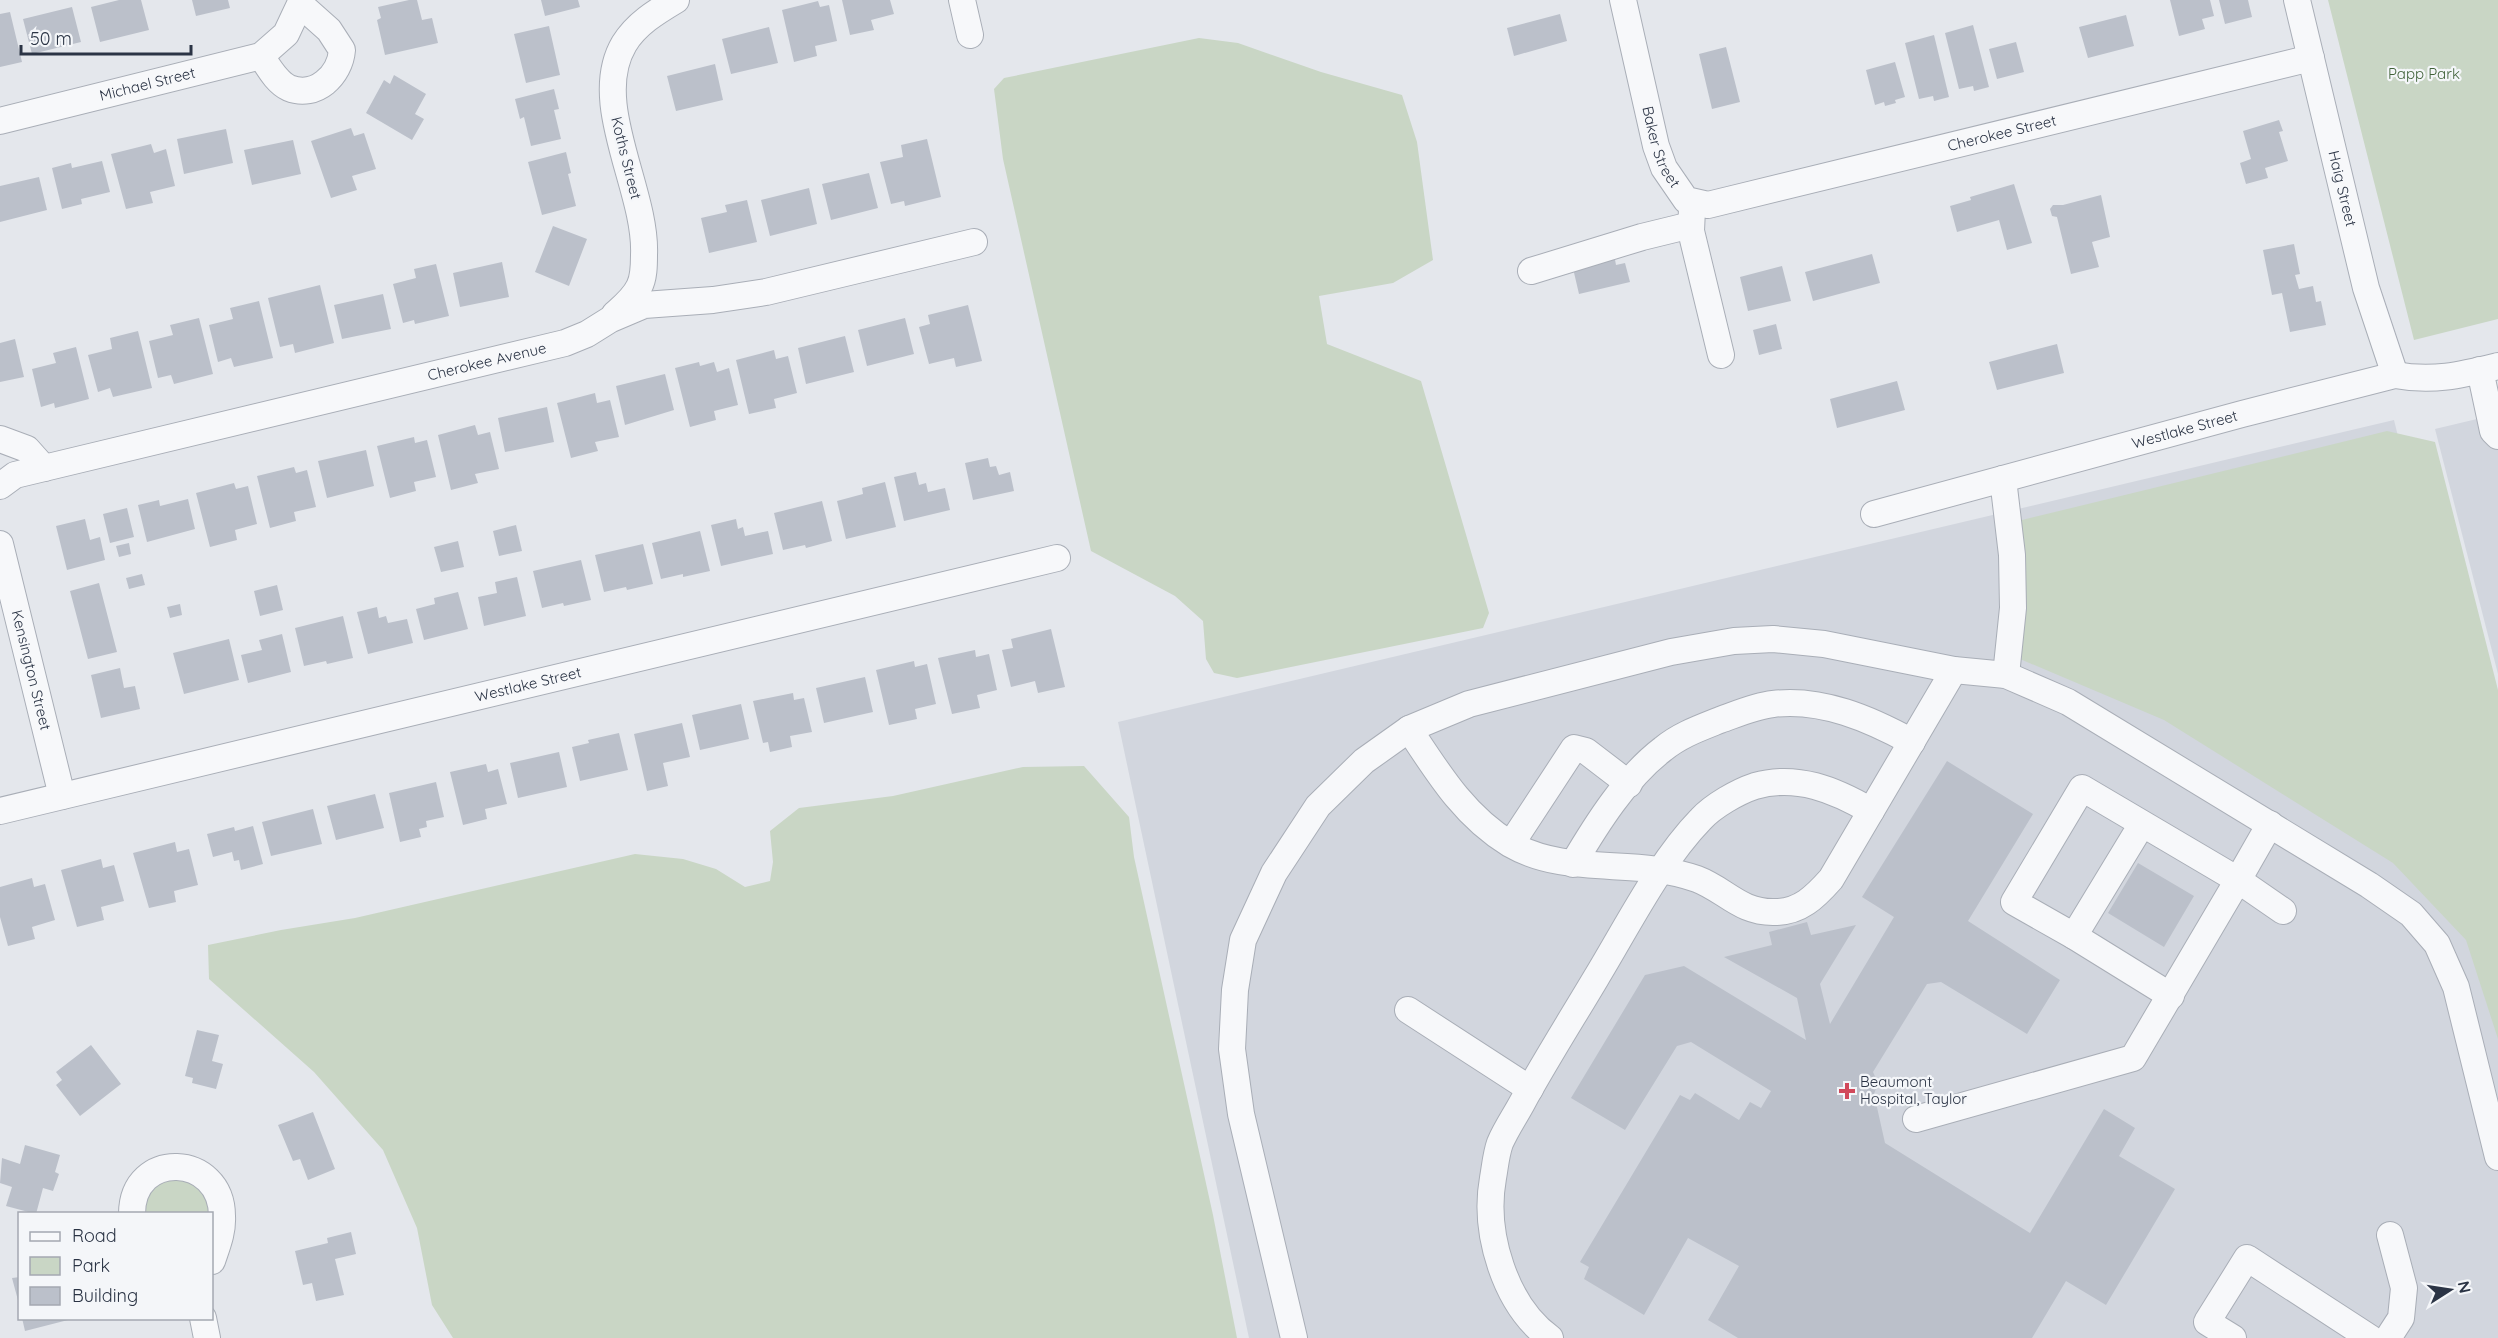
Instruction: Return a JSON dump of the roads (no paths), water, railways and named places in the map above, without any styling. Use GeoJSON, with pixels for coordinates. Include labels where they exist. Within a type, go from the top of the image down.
{"type":"FeatureCollection","features":[{"type":"Feature","properties":{"kind":"street"},"geometry":{"type":"LineString","coordinates":[[648,8],[676,0]]}},
{"type":"Feature","properties":{"kind":"street"},"geometry":{"type":"LineString","coordinates":[[962,0],[970,35]]}},
{"type":"Feature","properties":{"kind":"street","name":"Baker Street"},"geometry":{"type":"LineString","coordinates":[[1623,0],[1656,146],[1665,168],[1686,200],[1692,214]]}},
{"type":"Feature","properties":{"kind":"street","name":"Haig Street"},"geometry":{"type":"LineString","coordinates":[[2297,0],[2366,288],[2395,375]]}},
{"type":"Feature","properties":{"kind":"street"},"geometry":{"type":"LineString","coordinates":[[261,56],[278,80],[289,88],[303,91],[316,88],[338,71],[342,50],[329,30],[301,2]]}},
{"type":"Feature","properties":{"kind":"street","name":"Michael Street"},"geometry":{"type":"LineString","coordinates":[[0,121],[261,56],[286,34],[301,2]]}},
{"type":"Feature","properties":{"kind":"street","name":"Koths Street"},"geometry":{"type":"LineString","coordinates":[[611,319],[640,286],[644,248],[641,216],[613,105],[612,79],[615,63],[624,44],[648,8]]}},
{"type":"Feature","properties":{"kind":"street","name":"Cherokee Street"},"geometry":{"type":"LineString","coordinates":[[1531,271],[1642,237],[1708,205],[2311,58]]}},
{"type":"Feature","properties":{"kind":"street"},"geometry":{"type":"LineString","coordinates":[[1692,214],[1721,355]]}},
{"type":"Feature","properties":{"kind":"street","name":"Cherokee Avenue"},"geometry":{"type":"LineString","coordinates":[[0,486],[15,475],[565,343],[644,305],[713,300],[766,292],[975,242]]}},
{"type":"Feature","properties":{"kind":"street"},"geometry":{"type":"LineString","coordinates":[[2489,368],[2493,431],[2498,436]]}},
{"type":"Feature","properties":{"kind":"street","name":"Westlake Street"},"geometry":{"type":"LineString","coordinates":[[1874,514],[2395,375],[2423,379],[2455,377],[2489,368]]}},
{"type":"Feature","properties":{"kind":"street"},"geometry":{"type":"LineString","coordinates":[[0,439],[27,449],[44,468]]}},
{"type":"Feature","properties":{"kind":"street"},"geometry":{"type":"LineString","coordinates":[[2003,479],[2012,555],[2013,608],[2006,675]]}},
{"type":"Feature","properties":{"kind":"street","name":"Kensington Street"},"geometry":{"type":"LineString","coordinates":[[0,545],[62,796]]}},
{"type":"Feature","properties":{"kind":"street","name":"Westlake Street"},"geometry":{"type":"LineString","coordinates":[[0,811],[1057,558]]}},
{"type":"Feature","properties":{"kind":"street"},"geometry":{"type":"LineString","coordinates":[[1294,1338],[1240,1114],[1232,1049],[1235,990],[1243,940],[1274,873],[1318,806],[1364,761],[1409,729],[1469,704],[1671,652],[1734,641],[1773,639],[1824,644],[1954,670],[2006,675],[2068,702],[2270,824],[2411,914],[2437,944],[2456,987],[2498,1157]]}},
{"type":"Feature","properties":{"kind":"street"},"geometry":{"type":"LineString","coordinates":[[1409,729],[1441,777],[1471,815],[1510,844],[1539,857],[1573,864],[1661,871],[1698,879],[1749,909],[1775,912],[1797,909],[1818,895],[1831,879],[1954,670]]}},
{"type":"Feature","properties":{"kind":"street"},"geometry":{"type":"LineString","coordinates":[[1573,864],[1599,820],[1629,784],[1662,749],[1693,730],[1772,704],[1809,704],[1849,713],[1886,727],[1912,742]]}},
{"type":"Feature","properties":{"kind":"street"},"geometry":{"type":"LineString","coordinates":[[1510,844],[1574,748],[1586,751],[1629,784]]}},
{"type":"Feature","properties":{"kind":"street"},"geometry":{"type":"LineString","coordinates":[[1541,1336],[1517,1300],[1499,1261],[1492,1222],[1492,1181],[1500,1143],[1661,871],[1701,818],[1726,800],[1754,787],[1786,782],[1817,786],[1846,797],[1871,811]]}},
{"type":"Feature","properties":{"kind":"street"},"geometry":{"type":"LineString","coordinates":[[2171,996],[2014,902],[2082,788],[2238,880],[2283,911]]}},
{"type":"Feature","properties":{"kind":"street"},"geometry":{"type":"LineString","coordinates":[[2074,936],[2142,824]]}},
{"type":"Feature","properties":{"kind":"street"},"geometry":{"type":"LineString","coordinates":[[1916,1119],[2133,1058],[2270,824]]}},
{"type":"Feature","properties":{"kind":"street"},"geometry":{"type":"LineString","coordinates":[[1408,1010],[1530,1089]]}},
{"type":"Feature","properties":{"kind":"street"},"geometry":{"type":"LineString","coordinates":[[132,1212],[132,1197],[146,1178],[164,1168],[183,1166],[197,1171],[219,1196],[221,1206],[221,1235],[213,1258]]}},
{"type":"Feature","properties":{"kind":"street"},"geometry":{"type":"LineString","coordinates":[[2388,1338],[2401,1318],[2404,1288],[2390,1235]]}},
{"type":"Feature","properties":{"kind":"street"},"geometry":{"type":"LineString","coordinates":[[2233,1338],[2207,1322],[2247,1258],[2370,1338]]}},
{"type":"Feature","properties":{"kind":"street"},"geometry":{"type":"LineString","coordinates":[[203,1320],[207,1338]]}},
{"type":"Feature","properties":{"kind":"place","name":"Beaumont Hospital, Taylor"},"geometry":{"type":"Point","coordinates":[1847,1091]}},
{"type":"Feature","properties":{"kind":"park label","name":"Papp Park"},"geometry":{"type":"Point","coordinates":[2424,74]}}]}
